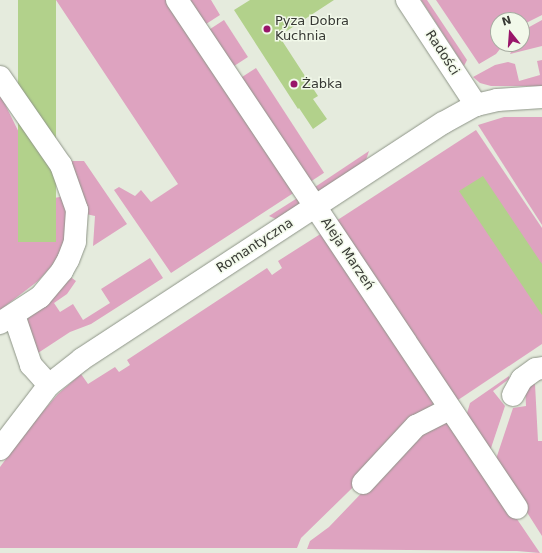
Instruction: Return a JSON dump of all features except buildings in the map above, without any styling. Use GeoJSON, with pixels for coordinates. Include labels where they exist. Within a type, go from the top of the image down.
{"type":"FeatureCollection","features":[{"type":"Feature","properties":{"kind":"street","name":"Aleja Marzeń"},"geometry":{"type":"LineString","coordinates":[[177,0],[449,409],[517,508]]}},
{"type":"Feature","properties":{"kind":"street","name":"Radości"},"geometry":{"type":"LineString","coordinates":[[408,0],[476,105]]}},
{"type":"Feature","properties":{"kind":"street"},"geometry":{"type":"LineString","coordinates":[[0,77],[62,165],[77,210],[75,242],[68,260],[40,297],[7,319],[31,365],[49,385]]}},
{"type":"Feature","properties":{"kind":"street","name":"Romantyczna"},"geometry":{"type":"LineString","coordinates":[[0,449],[49,385],[108,341],[453,116],[476,105],[497,100],[542,97]]}},
{"type":"Feature","properties":{"kind":"street"},"geometry":{"type":"LineString","coordinates":[[513,396],[522,379],[536,369],[542,368]]}},
{"type":"Feature","properties":{"kind":"street"},"geometry":{"type":"LineString","coordinates":[[363,482],[416,426],[449,409]]}},
{"type":"Feature","properties":{"kind":"shaded area"},"geometry":{"type":"Polygon","coordinates":[[[56,0],[170,0],[295,192],[171,273],[114,190],[119,187],[135,196],[141,190],[151,202],[178,184],[56,0]]]}},
{"type":"Feature","properties":{"kind":"shaded area"},"geometry":{"type":"Polygon","coordinates":[[[190,0],[211,0],[220,15],[206,24],[190,0]]]}},
{"type":"Feature","properties":{"kind":"shaded area"},"geometry":{"type":"Polygon","coordinates":[[[421,0],[427,0],[467,60],[464,66],[421,0]]]}},
{"type":"Feature","properties":{"kind":"shaded area"},"geometry":{"type":"Polygon","coordinates":[[[436,0],[542,0],[542,15],[530,21],[530,12],[490,12],[490,52],[498,52],[479,64],[436,0]]]}},
{"type":"Feature","properties":{"kind":"shaded area"},"geometry":{"type":"Polygon","coordinates":[[[224,20],[248,57],[234,66],[210,29],[224,20]]]}},
{"type":"Feature","properties":{"kind":"shaded area"},"geometry":{"type":"Polygon","coordinates":[[[542,20],[542,46],[530,49],[530,27],[542,20]]]}},
{"type":"Feature","properties":{"kind":"shaded area"},"geometry":{"type":"Polygon","coordinates":[[[542,60],[542,86],[491,86],[480,83],[473,77],[495,65],[508,62],[515,64],[519,81],[540,75],[537,61],[542,60]]]}},
{"type":"Feature","properties":{"kind":"shaded area"},"geometry":{"type":"Polygon","coordinates":[[[256,68],[324,173],[308,183],[240,78],[256,68]]]}},
{"type":"Feature","properties":{"kind":"shaded area"},"geometry":{"type":"Polygon","coordinates":[[[0,94],[37,169],[45,200],[64,196],[67,214],[65,238],[60,254],[38,281],[0,310],[0,94]]]}},
{"type":"Feature","properties":{"kind":"shaded area"},"geometry":{"type":"Polygon","coordinates":[[[504,117],[542,117],[542,225],[478,125],[504,117]]]}},
{"type":"Feature","properties":{"kind":"shaded area"},"geometry":{"type":"Polygon","coordinates":[[[476,130],[542,228],[542,344],[455,402],[336,221],[476,130]]]}},
{"type":"Feature","properties":{"kind":"shaded area"},"geometry":{"type":"Polygon","coordinates":[[[369,151],[365,163],[316,195],[312,189],[369,151]]]}},
{"type":"Feature","properties":{"kind":"shaded area"},"geometry":{"type":"Polygon","coordinates":[[[71,161],[84,161],[127,224],[93,246],[95,216],[86,214],[71,161]]]}},
{"type":"Feature","properties":{"kind":"shaded area"},"geometry":{"type":"Polygon","coordinates":[[[299,197],[302,205],[278,220],[269,216],[299,197]]]}},
{"type":"Feature","properties":{"kind":"shaded area"},"geometry":{"type":"Polygon","coordinates":[[[322,233],[434,401],[431,411],[301,538],[297,548],[0,548],[0,467],[31,425],[58,394],[81,374],[88,384],[115,367],[119,372],[130,365],[127,360],[267,268],[272,275],[282,268],[278,261],[322,233]]]}},
{"type":"Feature","properties":{"kind":"shaded area"},"geometry":{"type":"Polygon","coordinates":[[[150,258],[163,278],[91,324],[70,332],[38,353],[25,330],[29,314],[69,276],[76,281],[67,294],[54,303],[60,312],[73,304],[83,320],[110,303],[101,289],[150,258]]]}},
{"type":"Feature","properties":{"kind":"shaded area"},"geometry":{"type":"Polygon","coordinates":[[[509,376],[509,379],[493,391],[505,406],[489,454],[465,420],[470,403],[509,376]]]}},
{"type":"Feature","properties":{"kind":"shaded area"},"geometry":{"type":"Polygon","coordinates":[[[535,384],[538,441],[542,441],[542,536],[495,462],[513,408],[526,406],[525,385],[535,384]]]}},
{"type":"Feature","properties":{"kind":"shaded area"},"geometry":{"type":"Polygon","coordinates":[[[447,416],[540,553],[517,551],[307,549],[310,541],[329,527],[421,431],[447,416]]]}},
{"type":"Feature","properties":{"kind":"place","name":"Pyza Dobra Kuchnia"},"geometry":{"type":"Point","coordinates":[267,29]}},
{"type":"Feature","properties":{"kind":"place","name":"Żabka"},"geometry":{"type":"Point","coordinates":[294,84]}}]}
